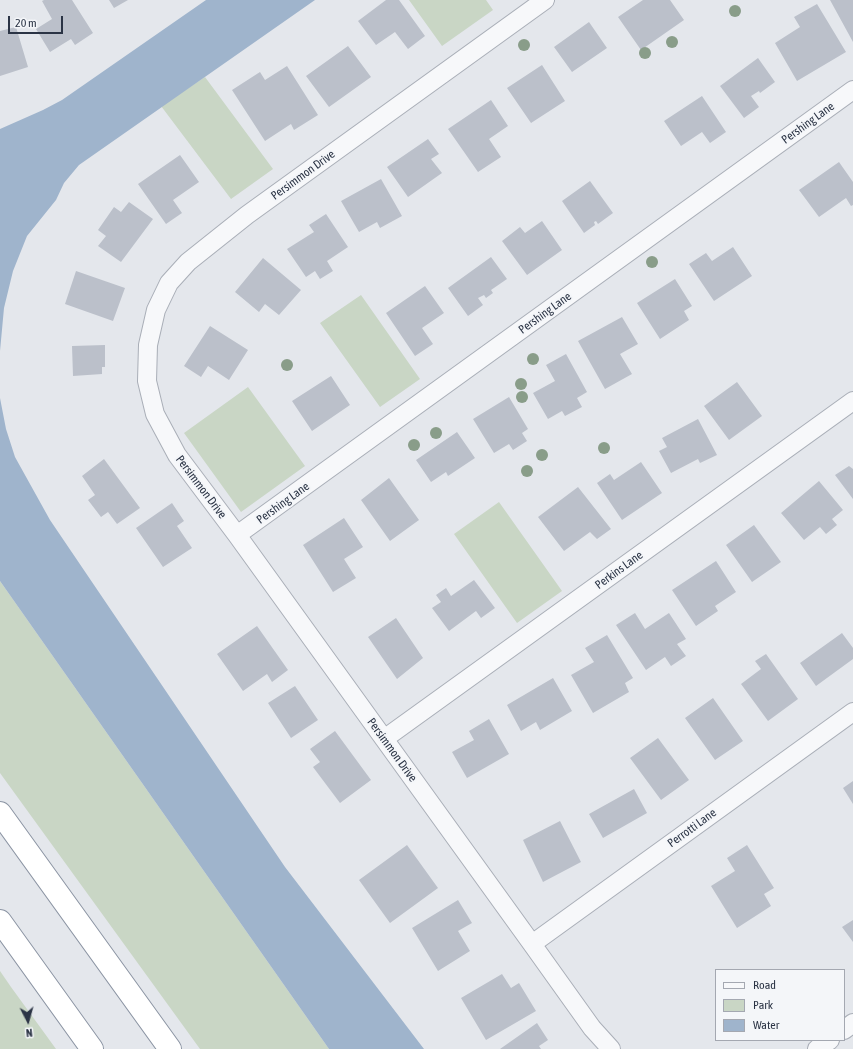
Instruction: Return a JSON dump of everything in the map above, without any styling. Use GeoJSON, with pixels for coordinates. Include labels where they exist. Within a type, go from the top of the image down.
{"type":"FeatureCollection","features":[{"type":"Feature","properties":{"kind":"highway"},"geometry":{"type":"LineString","coordinates":[[0,813],[170,1049]]}},
{"type":"Feature","properties":{"kind":"highway"},"geometry":{"type":"LineString","coordinates":[[0,921],[92,1049]]}},
{"type":"Feature","properties":{"kind":"street","name":"Persimmon Drive"},"geometry":{"type":"LineString","coordinates":[[545,0],[197,253],[169,283],[156,310],[148,345],[147,375],[151,402],[160,424],[177,455],[237,535],[592,1028],[611,1049]]}},
{"type":"Feature","properties":{"kind":"street","name":"Pershing Lane"},"geometry":{"type":"LineString","coordinates":[[237,535],[853,90]]}},
{"type":"Feature","properties":{"kind":"street","name":"Perkins Lane"},"geometry":{"type":"LineString","coordinates":[[384,739],[853,401]]}},
{"type":"Feature","properties":{"kind":"street","name":"Perrotti Lane"},"geometry":{"type":"LineString","coordinates":[[532,944],[853,712]]}},
{"type":"Feature","properties":{"kind":"street"},"geometry":{"type":"LineString","coordinates":[[845,1029],[853,1023]]}},
{"type":"Feature","properties":{"kind":"street"},"geometry":{"type":"LineString","coordinates":[[818,1049],[829,1041]]}},
{"type":"Feature","properties":{"kind":"green space"},"geometry":{"type":"Polygon","coordinates":[[[409,0],[486,0],[493,10],[442,46],[409,0]]]}},
{"type":"Feature","properties":{"kind":"green space"},"geometry":{"type":"Polygon","coordinates":[[[205,77],[273,169],[231,199],[161,106],[205,77]]]}},
{"type":"Feature","properties":{"kind":"green space"},"geometry":{"type":"Polygon","coordinates":[[[361,295],[420,379],[380,407],[320,323],[361,295]]]}},
{"type":"Feature","properties":{"kind":"green space"},"geometry":{"type":"Polygon","coordinates":[[[248,387],[305,466],[241,512],[184,433],[248,387]]]}},
{"type":"Feature","properties":{"kind":"green space"},"geometry":{"type":"Polygon","coordinates":[[[499,502],[562,591],[517,623],[454,534],[499,502]]]}},
{"type":"Feature","properties":{"kind":"green space"},"geometry":{"type":"Polygon","coordinates":[[[0,581],[329,1049],[200,1049],[0,773],[0,581]]]}},
{"type":"Feature","properties":{"kind":"green space"},"geometry":{"type":"Polygon","coordinates":[[[0,971],[11,987],[56,1049],[0,1049],[0,971]]]}},
{"type":"Feature","properties":{"kind":"water"},"geometry":{"type":"Polygon","coordinates":[[[206,0],[315,0],[79,165],[64,183],[56,200],[27,236],[13,271],[4,308],[0,351],[0,129],[62,100],[206,0]]]}},
{"type":"Feature","properties":{"kind":"water"},"geometry":{"type":"Polygon","coordinates":[[[0,398],[6,429],[15,457],[50,520],[285,867],[424,1049],[329,1049],[0,581],[0,398]]]}},
{"type":"Feature","properties":{"kind":"building"},"geometry":{"type":"Polygon","coordinates":[[[72,0],[93,33],[75,45],[71,39],[50,52],[36,29],[52,19],[42,1],[72,0]]]}},
{"type":"Feature","properties":{"kind":"building"},"geometry":{"type":"Polygon","coordinates":[[[109,0],[128,0],[114,8],[109,0]]]}},
{"type":"Feature","properties":{"kind":"building"},"geometry":{"type":"Polygon","coordinates":[[[386,0],[399,0],[425,36],[408,49],[395,32],[376,45],[358,21],[386,0]]]}},
{"type":"Feature","properties":{"kind":"building"},"geometry":{"type":"Polygon","coordinates":[[[643,0],[670,0],[684,20],[641,50],[618,17],[643,0]]]}},
{"type":"Feature","properties":{"kind":"building"},"geometry":{"type":"Polygon","coordinates":[[[830,0],[853,0],[853,42],[830,0]]]}},
{"type":"Feature","properties":{"kind":"building"},"geometry":{"type":"Polygon","coordinates":[[[817,4],[846,52],[797,81],[775,43],[800,27],[794,17],[817,4]]]}},
{"type":"Feature","properties":{"kind":"building"},"geometry":{"type":"Polygon","coordinates":[[[589,22],[607,48],[572,72],[554,47],[589,22]]]}},
{"type":"Feature","properties":{"kind":"building"},"geometry":{"type":"Polygon","coordinates":[[[16,27],[28,67],[0,76],[0,31],[16,27]]]}},
{"type":"Feature","properties":{"kind":"building"},"geometry":{"type":"Polygon","coordinates":[[[348,46],[371,77],[329,107],[306,76],[348,46]]]}},
{"type":"Feature","properties":{"kind":"building"},"geometry":{"type":"Polygon","coordinates":[[[758,58],[775,82],[760,93],[759,91],[751,96],[759,107],[744,118],[720,86],[758,58]]]}},
{"type":"Feature","properties":{"kind":"building"},"geometry":{"type":"Polygon","coordinates":[[[542,65],[565,101],[531,123],[507,88],[542,65]]]}},
{"type":"Feature","properties":{"kind":"building"},"geometry":{"type":"Polygon","coordinates":[[[287,66],[318,115],[294,130],[291,124],[265,141],[232,90],[260,72],[265,80],[287,66]]]}},
{"type":"Feature","properties":{"kind":"building"},"geometry":{"type":"Polygon","coordinates":[[[702,96],[726,132],[710,143],[702,132],[681,146],[664,121],[702,96]]]}},
{"type":"Feature","properties":{"kind":"building"},"geometry":{"type":"Polygon","coordinates":[[[491,100],[508,126],[489,139],[501,157],[478,172],[448,129],[491,100]]]}},
{"type":"Feature","properties":{"kind":"building"},"geometry":{"type":"Polygon","coordinates":[[[428,139],[439,154],[431,159],[442,173],[408,197],[387,167],[428,139]]]}},
{"type":"Feature","properties":{"kind":"building"},"geometry":{"type":"Polygon","coordinates":[[[180,155],[199,182],[173,200],[182,213],[166,224],[138,184],[180,155]]]}},
{"type":"Feature","properties":{"kind":"building"},"geometry":{"type":"Polygon","coordinates":[[[839,162],[853,182],[853,205],[851,206],[846,198],[819,217],[799,190],[839,162]]]}},
{"type":"Feature","properties":{"kind":"building"},"geometry":{"type":"Polygon","coordinates":[[[381,179],[402,216],[380,228],[377,222],[359,232],[341,201],[381,179]]]}},
{"type":"Feature","properties":{"kind":"building"},"geometry":{"type":"Polygon","coordinates":[[[590,181],[613,213],[598,224],[596,221],[594,222],[595,225],[584,233],[562,201],[590,181]]]}},
{"type":"Feature","properties":{"kind":"building"},"geometry":{"type":"Polygon","coordinates":[[[129,202],[153,219],[121,262],[98,246],[106,236],[98,230],[114,207],[121,212],[129,202]]]}},
{"type":"Feature","properties":{"kind":"building"},"geometry":{"type":"Polygon","coordinates":[[[326,214],[348,247],[327,261],[333,271],[320,279],[315,271],[306,277],[287,249],[314,232],[309,225],[326,214]]]}},
{"type":"Feature","properties":{"kind":"building"},"geometry":{"type":"Polygon","coordinates":[[[542,221],[562,250],[527,275],[502,241],[520,227],[525,233],[542,221]]]}},
{"type":"Feature","properties":{"kind":"building"},"geometry":{"type":"Polygon","coordinates":[[[733,247],[752,276],[714,301],[689,264],[706,253],[712,261],[733,247]]]}},
{"type":"Feature","properties":{"kind":"building"},"geometry":{"type":"Polygon","coordinates":[[[491,257],[507,279],[491,290],[493,293],[486,298],[484,295],[478,298],[483,305],[468,316],[448,288],[491,257]]]}},
{"type":"Feature","properties":{"kind":"building"},"geometry":{"type":"Polygon","coordinates":[[[263,258],[301,290],[279,315],[265,304],[259,312],[235,292],[263,258]]]}},
{"type":"Feature","properties":{"kind":"building"},"geometry":{"type":"Polygon","coordinates":[[[76,271],[125,288],[113,321],[65,304],[76,271]]]}},
{"type":"Feature","properties":{"kind":"building"},"geometry":{"type":"Polygon","coordinates":[[[675,279],[692,306],[684,311],[689,320],[660,339],[637,303],[675,279]]]}},
{"type":"Feature","properties":{"kind":"building"},"geometry":{"type":"Polygon","coordinates":[[[425,286],[444,313],[422,328],[433,344],[415,356],[386,313],[425,286]]]}},
{"type":"Feature","properties":{"kind":"building"},"geometry":{"type":"Polygon","coordinates":[[[622,317],[638,344],[620,354],[632,374],[605,389],[578,341],[622,317]]]}},
{"type":"Feature","properties":{"kind":"building"},"geometry":{"type":"Polygon","coordinates":[[[210,326],[248,350],[229,380],[208,366],[201,377],[184,366],[210,326]]]}},
{"type":"Feature","properties":{"kind":"building"},"geometry":{"type":"Polygon","coordinates":[[[105,345],[105,367],[102,367],[102,374],[73,376],[72,346],[105,345]]]}},
{"type":"Feature","properties":{"kind":"building"},"geometry":{"type":"Polygon","coordinates":[[[566,354],[587,392],[577,398],[582,407],[565,416],[562,411],[548,419],[533,393],[555,381],[546,365],[566,354]]]}},
{"type":"Feature","properties":{"kind":"building"},"geometry":{"type":"Polygon","coordinates":[[[331,376],[350,405],[312,431],[292,401],[331,376]]]}},
{"type":"Feature","properties":{"kind":"building"},"geometry":{"type":"Polygon","coordinates":[[[737,382],[762,416],[729,440],[704,406],[737,382]]]}},
{"type":"Feature","properties":{"kind":"building"},"geometry":{"type":"Polygon","coordinates":[[[509,397],[528,429],[522,433],[527,441],[513,450],[509,444],[494,453],[473,419],[509,397]]]}},
{"type":"Feature","properties":{"kind":"building"},"geometry":{"type":"Polygon","coordinates":[[[698,419],[717,455],[700,463],[698,459],[671,473],[659,451],[667,447],[662,438],[698,419]]]}},
{"type":"Feature","properties":{"kind":"building"},"geometry":{"type":"Polygon","coordinates":[[[457,432],[475,458],[448,476],[446,472],[431,482],[416,460],[457,432]]]}},
{"type":"Feature","properties":{"kind":"building"},"geometry":{"type":"Polygon","coordinates":[[[104,459],[140,508],[117,524],[108,512],[101,517],[88,500],[95,495],[82,476],[104,459]]]}},
{"type":"Feature","properties":{"kind":"building"},"geometry":{"type":"Polygon","coordinates":[[[641,462],[662,493],[622,520],[597,483],[610,474],[614,480],[641,462]]]}},
{"type":"Feature","properties":{"kind":"building"},"geometry":{"type":"Polygon","coordinates":[[[849,466],[853,469],[853,499],[835,475],[849,466]]]}},
{"type":"Feature","properties":{"kind":"building"},"geometry":{"type":"Polygon","coordinates":[[[389,478],[419,520],[390,541],[361,500],[389,478]]]}},
{"type":"Feature","properties":{"kind":"building"},"geometry":{"type":"Polygon","coordinates":[[[819,481],[843,510],[832,519],[837,525],[826,534],[820,527],[804,540],[781,513],[819,481]]]}},
{"type":"Feature","properties":{"kind":"building"},"geometry":{"type":"Polygon","coordinates":[[[578,487],[611,529],[597,539],[590,532],[564,551],[538,517],[578,487]]]}},
{"type":"Feature","properties":{"kind":"building"},"geometry":{"type":"Polygon","coordinates":[[[172,503],[184,521],[177,526],[192,548],[163,567],[136,528],[172,503]]]}},
{"type":"Feature","properties":{"kind":"building"},"geometry":{"type":"Polygon","coordinates":[[[344,518],[363,547],[344,559],[356,578],[333,592],[303,545],[344,518]]]}},
{"type":"Feature","properties":{"kind":"building"},"geometry":{"type":"Polygon","coordinates":[[[754,525],[781,562],[752,582],[726,545],[754,525]]]}},
{"type":"Feature","properties":{"kind":"building"},"geometry":{"type":"Polygon","coordinates":[[[716,561],[736,592],[715,606],[718,611],[696,626],[672,590],[716,561]]]}},
{"type":"Feature","properties":{"kind":"building"},"geometry":{"type":"Polygon","coordinates":[[[474,580],[495,608],[481,618],[476,611],[449,631],[432,608],[441,602],[436,595],[446,588],[451,596],[474,580]]]}},
{"type":"Feature","properties":{"kind":"building"},"geometry":{"type":"Polygon","coordinates":[[[635,613],[645,629],[669,613],[686,639],[677,644],[686,656],[671,666],[665,657],[646,670],[616,625],[635,613]]]}},
{"type":"Feature","properties":{"kind":"building"},"geometry":{"type":"Polygon","coordinates":[[[396,618],[423,658],[397,679],[368,637],[396,618]]]}},
{"type":"Feature","properties":{"kind":"building"},"geometry":{"type":"Polygon","coordinates":[[[257,626],[288,670],[272,682],[267,674],[243,691],[217,654],[257,626]]]}},
{"type":"Feature","properties":{"kind":"building"},"geometry":{"type":"Polygon","coordinates":[[[842,633],[853,648],[853,659],[816,686],[800,663],[842,633]]]}},
{"type":"Feature","properties":{"kind":"building"},"geometry":{"type":"Polygon","coordinates":[[[607,635],[633,678],[625,683],[629,692],[593,713],[571,675],[594,662],[585,648],[607,635]]]}},
{"type":"Feature","properties":{"kind":"building"},"geometry":{"type":"Polygon","coordinates":[[[766,654],[798,699],[768,721],[741,684],[761,669],[755,661],[766,654]]]}},
{"type":"Feature","properties":{"kind":"building"},"geometry":{"type":"Polygon","coordinates":[[[553,678],[572,711],[540,730],[536,722],[521,731],[507,705],[553,678]]]}},
{"type":"Feature","properties":{"kind":"building"},"geometry":{"type":"Polygon","coordinates":[[[295,686],[318,720],[291,738],[268,703],[295,686]]]}},
{"type":"Feature","properties":{"kind":"building"},"geometry":{"type":"Polygon","coordinates":[[[713,698],[743,741],[715,760],[685,718],[713,698]]]}},
{"type":"Feature","properties":{"kind":"building"},"geometry":{"type":"Polygon","coordinates":[[[489,719],[509,754],[467,778],[452,752],[474,740],[469,731],[489,719]]]}},
{"type":"Feature","properties":{"kind":"building"},"geometry":{"type":"Polygon","coordinates":[[[335,731],[371,780],[340,803],[313,767],[320,762],[310,749],[335,731]]]}},
{"type":"Feature","properties":{"kind":"building"},"geometry":{"type":"Polygon","coordinates":[[[658,738],[689,780],[661,800],[630,758],[658,738]]]}},
{"type":"Feature","properties":{"kind":"building"},"geometry":{"type":"Polygon","coordinates":[[[853,781],[853,804],[843,788],[853,781]]]}},
{"type":"Feature","properties":{"kind":"building"},"geometry":{"type":"Polygon","coordinates":[[[634,789],[647,813],[603,838],[589,814],[634,789]]]}},
{"type":"Feature","properties":{"kind":"building"},"geometry":{"type":"Polygon","coordinates":[[[560,821],[581,862],[543,882],[523,840],[560,821]]]}},
{"type":"Feature","properties":{"kind":"building"},"geometry":{"type":"Polygon","coordinates":[[[407,845],[438,888],[390,923],[359,880],[407,845]]]}},
{"type":"Feature","properties":{"kind":"building"},"geometry":{"type":"Polygon","coordinates":[[[747,845],[774,888],[764,894],[771,906],[737,928],[711,886],[735,871],[727,858],[747,845]]]}},
{"type":"Feature","properties":{"kind":"building"},"geometry":{"type":"Polygon","coordinates":[[[458,900],[472,923],[458,931],[470,951],[438,971],[412,928],[458,900]]]}},
{"type":"Feature","properties":{"kind":"building"},"geometry":{"type":"Polygon","coordinates":[[[853,920],[853,942],[842,927],[853,920]]]}},
{"type":"Feature","properties":{"kind":"building"},"geometry":{"type":"Polygon","coordinates":[[[502,974],[511,988],[519,983],[536,1011],[486,1040],[461,998],[502,974]]]}},
{"type":"Feature","properties":{"kind":"building"},"geometry":{"type":"Polygon","coordinates":[[[537,1023],[548,1040],[539,1046],[541,1049],[500,1049],[537,1023]]]}}]}
